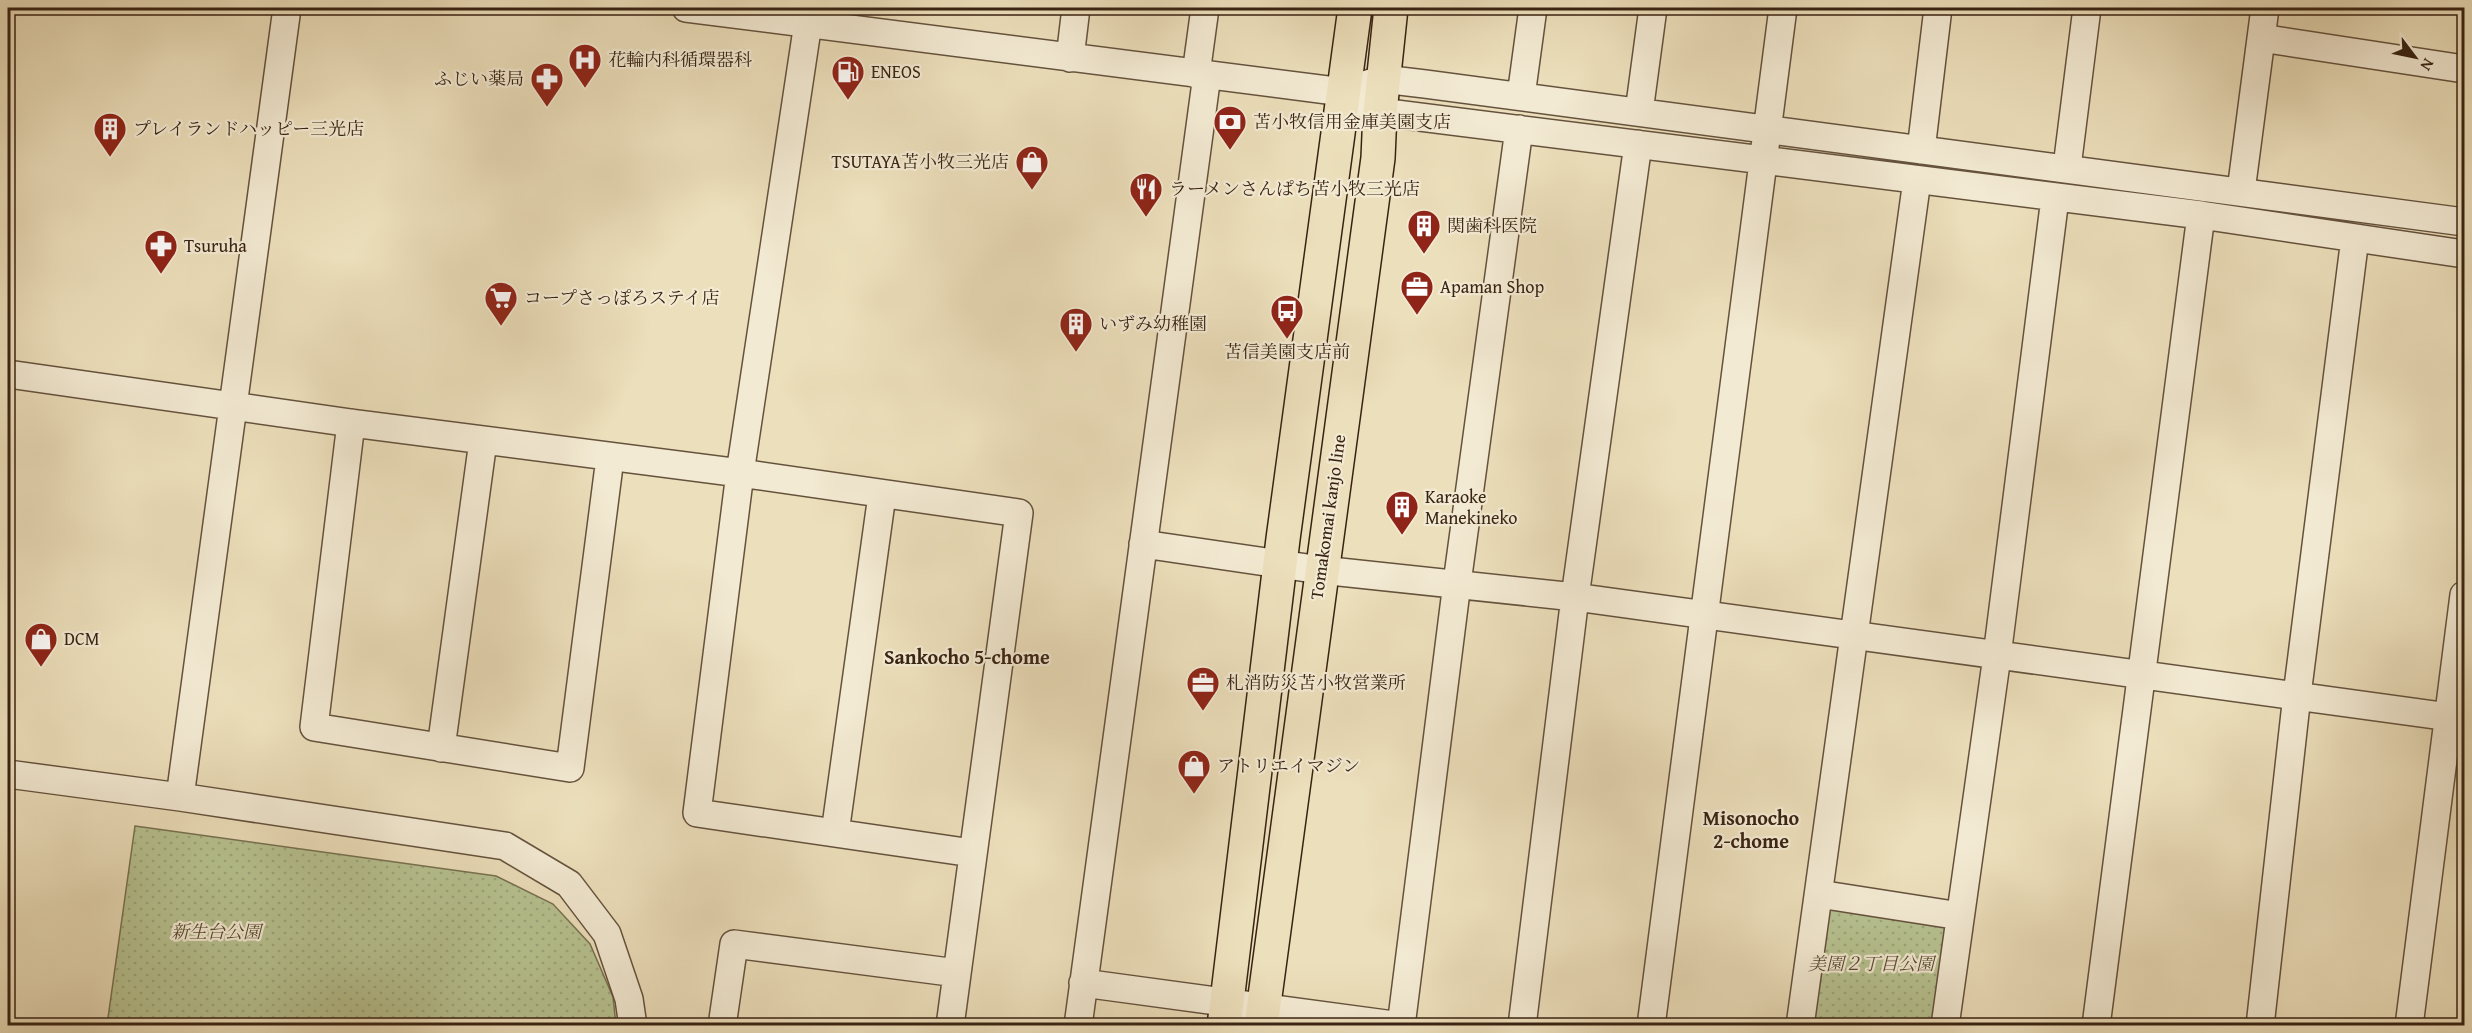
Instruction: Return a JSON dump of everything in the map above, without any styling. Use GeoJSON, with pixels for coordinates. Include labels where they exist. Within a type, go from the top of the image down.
{"type":"FeatureCollection","features":[{"type":"Feature","properties":{"kind":"main road"},"geometry":{"type":"LineString","coordinates":[[1225,1014],[1280,565],[1355,8]]}},
{"type":"Feature","properties":{"kind":"main road","name":"Tomakomai kanjo line"},"geometry":{"type":"LineString","coordinates":[[1263,1016],[1378,158],[1380,112],[1391,8]]}},
{"type":"Feature","properties":{"kind":"street"},"geometry":{"type":"LineString","coordinates":[[180,797],[235,406],[287,8]]}},
{"type":"Feature","properties":{"kind":"street"},"geometry":{"type":"LineString","coordinates":[[686,8],[1342,92],[1380,112],[2201,215],[2464,254]]}},
{"type":"Feature","properties":{"kind":"street"},"geometry":{"type":"LineString","coordinates":[[1070,58],[1076,8]]}},
{"type":"Feature","properties":{"kind":"street"},"geometry":{"type":"LineString","coordinates":[[1078,1026],[1143,544],[1202,74],[1205,8]]}},
{"type":"Feature","properties":{"kind":"street"},"geometry":{"type":"LineString","coordinates":[[1521,96],[1533,8]]}},
{"type":"Feature","properties":{"kind":"street"},"geometry":{"type":"LineString","coordinates":[[1639,112],[1653,8]]}},
{"type":"Feature","properties":{"kind":"street"},"geometry":{"type":"LineString","coordinates":[[1651,1026],[1783,8]]}},
{"type":"Feature","properties":{"kind":"street"},"geometry":{"type":"LineString","coordinates":[[1921,150],[1938,8]]}},
{"type":"Feature","properties":{"kind":"street"},"geometry":{"type":"LineString","coordinates":[[2067,167],[2087,8]]}},
{"type":"Feature","properties":{"kind":"street"},"geometry":{"type":"LineString","coordinates":[[2241,191],[2265,8]]}},
{"type":"Feature","properties":{"kind":"street"},"geometry":{"type":"LineString","coordinates":[[808,23],[740,473],[697,813],[972,853]]}},
{"type":"Feature","properties":{"kind":"street"},"geometry":{"type":"LineString","coordinates":[[2261,38],[2464,69]]}},
{"type":"Feature","properties":{"kind":"street"},"geometry":{"type":"LineString","coordinates":[[1342,92],[1383,79],[2067,167],[2464,222]]}},
{"type":"Feature","properties":{"kind":"street"},"geometry":{"type":"LineString","coordinates":[[1083,983],[1225,1014],[1401,1026],[1457,583],[1519,129]]}},
{"type":"Feature","properties":{"kind":"street"},"geometry":{"type":"LineString","coordinates":[[1522,1026],[1575,597],[1638,144]]}},
{"type":"Feature","properties":{"kind":"street"},"geometry":{"type":"LineString","coordinates":[[1800,1026],[1917,180]]}},
{"type":"Feature","properties":{"kind":"street"},"geometry":{"type":"LineString","coordinates":[[1945,1026],[1997,656],[2055,198]]}},
{"type":"Feature","properties":{"kind":"street"},"geometry":{"type":"LineString","coordinates":[[2096,1026],[2201,215]]}},
{"type":"Feature","properties":{"kind":"street"},"geometry":{"type":"LineString","coordinates":[[2260,1026],[2297,694],[2355,238]]}},
{"type":"Feature","properties":{"kind":"street"},"geometry":{"type":"LineString","coordinates":[[8,374],[351,423],[740,473],[1019,513],[950,1026]]}},
{"type":"Feature","properties":{"kind":"street"},"geometry":{"type":"LineString","coordinates":[[351,423],[314,727],[570,768],[610,458]]}},
{"type":"Feature","properties":{"kind":"street"},"geometry":{"type":"LineString","coordinates":[[441,748],[483,441]]}},
{"type":"Feature","properties":{"kind":"street"},"geometry":{"type":"LineString","coordinates":[[835,833],[882,495]]}},
{"type":"Feature","properties":{"kind":"street"},"geometry":{"type":"LineString","coordinates":[[1143,544],[1280,565],[1575,597],[1997,656],[2297,694],[2456,718]]}},
{"type":"Feature","properties":{"kind":"street"},"geometry":{"type":"LineString","coordinates":[[2409,1026],[2456,718],[2464,595]]}},
{"type":"Feature","properties":{"kind":"street"},"geometry":{"type":"LineString","coordinates":[[8,774],[180,797],[505,846],[569,884],[607,934],[629,999],[633,1026]]}},
{"type":"Feature","properties":{"kind":"street"},"geometry":{"type":"LineString","coordinates":[[1819,894],[1960,916]]}},
{"type":"Feature","properties":{"kind":"street"},"geometry":{"type":"LineString","coordinates":[[722,1026],[734,944],[957,973]]}},
{"type":"Feature","properties":{"kind":"green space","name":"新生台公園"},"geometry":{"type":"Polygon","coordinates":[[[135,826],[496,876],[553,904],[590,944],[613,997],[616,1025],[107,1025],[135,826]]]}},
{"type":"Feature","properties":{"kind":"green space","name":"美園２丁目公園"},"geometry":{"type":"Polygon","coordinates":[[[1819,894],[1960,916],[1945,1025],[1800,1026],[1819,894]]]}},
{"type":"Feature","properties":{"kind":"place","name":"花輪内科循環器科"},"geometry":{"type":"Point","coordinates":[585,89]}},
{"type":"Feature","properties":{"kind":"place","name":"ENEOS"},"geometry":{"type":"Point","coordinates":[848,101]}},
{"type":"Feature","properties":{"kind":"place","name":"ふじい薬局"},"geometry":{"type":"Point","coordinates":[547,108]}},
{"type":"Feature","properties":{"kind":"place","name":"苫小牧信用金庫美園支店"},"geometry":{"type":"Point","coordinates":[1230,151]}},
{"type":"Feature","properties":{"kind":"place","name":"プレイランドハッピー三光店"},"geometry":{"type":"Point","coordinates":[110,158]}},
{"type":"Feature","properties":{"kind":"place","name":"TSUTAYA苫小牧三光店"},"geometry":{"type":"Point","coordinates":[1032,191]}},
{"type":"Feature","properties":{"kind":"place","name":"ラーメンさんぱち苫小牧三光店"},"geometry":{"type":"Point","coordinates":[1146,218]}},
{"type":"Feature","properties":{"kind":"place","name":"関歯科医院"},"geometry":{"type":"Point","coordinates":[1424,255]}},
{"type":"Feature","properties":{"kind":"place","name":"Tsuruha"},"geometry":{"type":"Point","coordinates":[161,275]}},
{"type":"Feature","properties":{"kind":"place","name":"Apaman Shop"},"geometry":{"type":"Point","coordinates":[1417,316]}},
{"type":"Feature","properties":{"kind":"place","name":"コープさっぽろステイ店"},"geometry":{"type":"Point","coordinates":[501,327]}},
{"type":"Feature","properties":{"kind":"place","name":"苫信美園支店前"},"geometry":{"type":"Point","coordinates":[1287,340]}},
{"type":"Feature","properties":{"kind":"place","name":"いずみ幼稚園"},"geometry":{"type":"Point","coordinates":[1076,353]}},
{"type":"Feature","properties":{"kind":"place","name":"Karaoke Manekineko"},"geometry":{"type":"Point","coordinates":[1402,536]}},
{"type":"Feature","properties":{"kind":"place","name":"DCM"},"geometry":{"type":"Point","coordinates":[41,668]}},
{"type":"Feature","properties":{"kind":"place","name":"札消防災苫小牧営業所"},"geometry":{"type":"Point","coordinates":[1203,712]}},
{"type":"Feature","properties":{"kind":"place","name":"アトリエイマジン"},"geometry":{"type":"Point","coordinates":[1194,795]}},
{"type":"Feature","properties":{"kind":"district","name":"Sankocho 5-chome"},"geometry":{"type":"Point","coordinates":[967,657]}},
{"type":"Feature","properties":{"kind":"district","name":"Misonocho 2-chome"},"geometry":{"type":"Point","coordinates":[1751,830]}}]}
